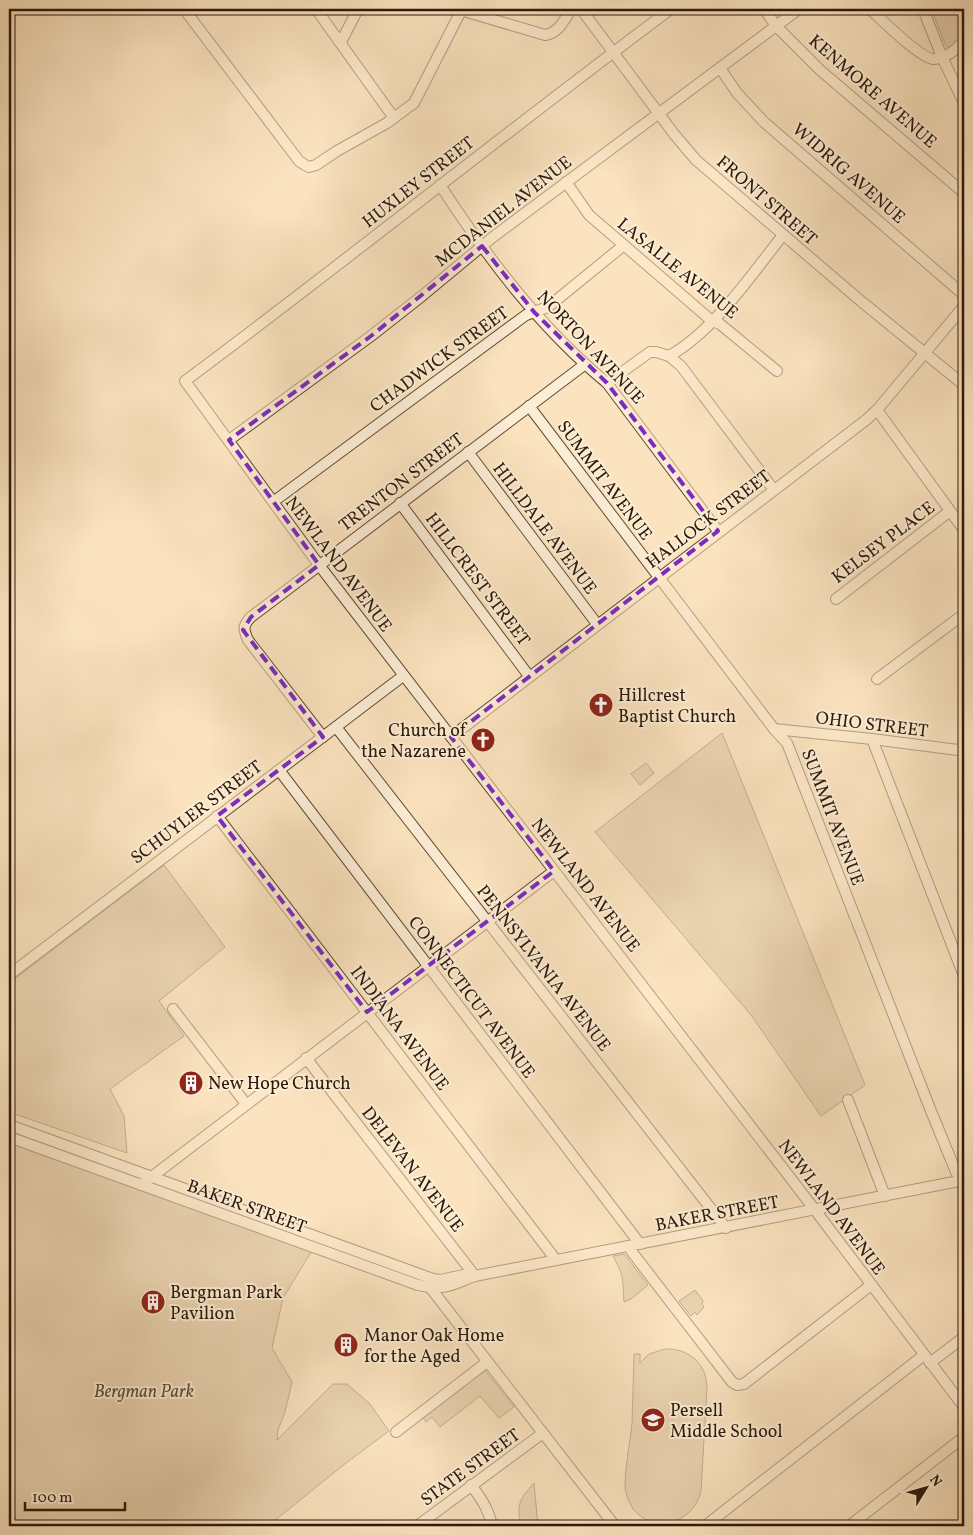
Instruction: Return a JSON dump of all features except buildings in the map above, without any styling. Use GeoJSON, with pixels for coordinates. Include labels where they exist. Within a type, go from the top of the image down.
{"type":"FeatureCollection","features":[{"type":"Feature","properties":{"kind":"street"},"geometry":{"type":"LineString","coordinates":[[184,9],[304,165],[309,167],[316,165],[394,118],[414,103],[460,9],[545,35],[553,33],[559,28],[571,9]]}},
{"type":"Feature","properties":{"kind":"street"},"geometry":{"type":"LineString","coordinates":[[316,9],[394,118]]}},
{"type":"Feature","properties":{"kind":"street"},"geometry":{"type":"LineString","coordinates":[[341,42],[358,9]]}},
{"type":"Feature","properties":{"kind":"street","name":"FRONT STREET"},"geometry":{"type":"LineString","coordinates":[[581,9],[658,113],[696,160],[783,235],[964,385]]}},
{"type":"Feature","properties":{"kind":"street","name":"HUXLEY STREET"},"geometry":{"type":"LineString","coordinates":[[185,380],[343,262],[518,123],[671,9]]}},
{"type":"Feature","properties":{"kind":"street","name":"KENMORE AVENUE"},"geometry":{"type":"LineString","coordinates":[[764,9],[776,26],[820,70],[964,193]]}},
{"type":"Feature","properties":{"kind":"street","name":"MCDANIEL AVENUE"},"geometry":{"type":"LineString","coordinates":[[229,440],[378,330],[482,246],[566,182],[799,9]]}},
{"type":"Feature","properties":{"kind":"street"},"geometry":{"type":"LineString","coordinates":[[870,9],[924,56],[933,59],[942,57],[954,52],[964,41]]}},
{"type":"Feature","properties":{"kind":"street"},"geometry":{"type":"LineString","coordinates":[[923,9],[942,57],[964,103]]}},
{"type":"Feature","properties":{"kind":"street","name":"WIDRIG AVENUE"},"geometry":{"type":"LineString","coordinates":[[720,68],[748,107],[764,122],[964,295]]}},
{"type":"Feature","properties":{"kind":"street","name":"LASALLE AVENUE"},"geometry":{"type":"LineString","coordinates":[[566,182],[589,215],[712,321],[720,324],[777,372]]}},
{"type":"Feature","properties":{"kind":"street","name":"NORTON AVENUE"},"geometry":{"type":"LineString","coordinates":[[440,185],[482,246],[534,312],[584,364],[607,383],[718,531]]}},
{"type":"Feature","properties":{"kind":"street"},"geometry":{"type":"LineString","coordinates":[[669,356],[684,347],[712,321],[783,235]]}},
{"type":"Feature","properties":{"kind":"street","name":"CHADWICK STREET"},"geometry":{"type":"LineString","coordinates":[[273,502],[519,320],[548,307],[624,245]]}},
{"type":"Feature","properties":{"kind":"street","name":"HALLOCK STREET"},"geometry":{"type":"LineString","coordinates":[[451,737],[877,410],[964,306]]}},
{"type":"Feature","properties":{"kind":"street"},"geometry":{"type":"LineString","coordinates":[[607,383],[646,354],[656,352],[669,356],[681,366],[774,490]]}},
{"type":"Feature","properties":{"kind":"street","name":"TRENTON STREET"},"geometry":{"type":"LineString","coordinates":[[323,737],[248,640],[244,624],[318,565],[584,364]]}},
{"type":"Feature","properties":{"kind":"street","name":"NEWLAND AVENUE"},"geometry":{"type":"LineString","coordinates":[[185,380],[318,565],[964,1407]]}},
{"type":"Feature","properties":{"kind":"street","name":"SUMMIT AVENUE"},"geometry":{"type":"LineString","coordinates":[[529,406],[658,578],[774,729],[787,743],[931,1111],[956,1172],[964,1181]]}},
{"type":"Feature","properties":{"kind":"street"},"geometry":{"type":"LineString","coordinates":[[877,410],[964,530]]}},
{"type":"Feature","properties":{"kind":"street","name":"HILLDALE AVENUE"},"geometry":{"type":"LineString","coordinates":[[468,452],[597,624]]}},
{"type":"Feature","properties":{"kind":"street","name":"HILLCREST STREET"},"geometry":{"type":"LineString","coordinates":[[400,503],[529,676]]}},
{"type":"Feature","properties":{"kind":"street","name":"KELSEY PLACE"},"geometry":{"type":"LineString","coordinates":[[836,599],[950,511]]}},
{"type":"Feature","properties":{"kind":"street"},"geometry":{"type":"LineString","coordinates":[[877,679],[964,614]]}},
{"type":"Feature","properties":{"kind":"street","name":"SCHUYLER STREET"},"geometry":{"type":"LineString","coordinates":[[9,975],[403,676]]}},
{"type":"Feature","properties":{"kind":"street","name":"PENNSYLVANIA AVENUE"},"geometry":{"type":"LineString","coordinates":[[336,728],[726,1228]]}},
{"type":"Feature","properties":{"kind":"street","name":"OHIO STREET"},"geometry":{"type":"LineString","coordinates":[[774,729],[962,751]]}},
{"type":"Feature","properties":{"kind":"street"},"geometry":{"type":"LineString","coordinates":[[872,739],[964,976]]}},
{"type":"Feature","properties":{"kind":"street","name":"CONNECTICUT AVENUE"},"geometry":{"type":"LineString","coordinates":[[279,770],[640,1244]]}},
{"type":"Feature","properties":{"kind":"street","name":"INDIANA AVENUE"},"geometry":{"type":"LineString","coordinates":[[217,816],[556,1260]]}},
{"type":"Feature","properties":{"kind":"street"},"geometry":{"type":"LineString","coordinates":[[141,1185],[554,871]]}},
{"type":"Feature","properties":{"kind":"street"},"geometry":{"type":"LineString","coordinates":[[173,1009],[246,1104]]}},
{"type":"Feature","properties":{"kind":"street","name":"DELEVAN AVENUE"},"geometry":{"type":"LineString","coordinates":[[306,1058],[475,1276]]}},
{"type":"Feature","properties":{"kind":"street"},"geometry":{"type":"LineString","coordinates":[[848,1100],[885,1196]]}},
{"type":"Feature","properties":{"kind":"street","name":"BAKER STREET"},"geometry":{"type":"LineString","coordinates":[[9,1125],[409,1270],[440,1280],[464,1275],[475,1276]]}},
{"type":"Feature","properties":{"kind":"street","name":"BAKER STREET"},"geometry":{"type":"LineString","coordinates":[[9,1137],[410,1282],[442,1288],[475,1276],[964,1181]]}},
{"type":"Feature","properties":{"kind":"street"},"geometry":{"type":"LineString","coordinates":[[629,1246],[732,1382],[737,1385],[744,1384],[871,1285]]}},
{"type":"Feature","properties":{"kind":"street"},"geometry":{"type":"LineString","coordinates":[[409,1270],[420,1277],[445,1305],[615,1526]]}},
{"type":"Feature","properties":{"kind":"street"},"geometry":{"type":"LineString","coordinates":[[445,1305],[446,1294],[455,1284]]}},
{"type":"Feature","properties":{"kind":"street"},"geometry":{"type":"LineString","coordinates":[[705,1526],[927,1359],[964,1337]]}},
{"type":"Feature","properties":{"kind":"street"},"geometry":{"type":"LineString","coordinates":[[396,1432],[488,1362]]}},
{"type":"Feature","properties":{"kind":"street","name":"STATE STREET"},"geometry":{"type":"LineString","coordinates":[[417,1526],[543,1433]]}},
{"type":"Feature","properties":{"kind":"street"},"geometry":{"type":"LineString","coordinates":[[849,1526],[964,1437]]}},
{"type":"Feature","properties":{"kind":"street"},"geometry":{"type":"LineString","coordinates":[[471,1486],[481,1498],[492,1526]]}},
{"type":"Feature","properties":{"kind":"highlighted area"},"geometry":{"type":"Polygon","coordinates":[[[482,246],[534,312],[607,383],[718,531],[451,737],[554,871],[367,1012],[217,816],[323,737],[243,630],[251,617],[319,565],[229,440],[371,336],[482,246]]]}},
{"type":"Feature","properties":{"kind":"green space"},"geometry":{"type":"Polygon","coordinates":[[[931,9],[964,9],[964,38],[951,49],[946,46],[931,9]]]}},
{"type":"Feature","properties":{"kind":"green space"},"geometry":{"type":"Polygon","coordinates":[[[722,733],[865,1085],[821,1116],[751,1015],[595,832],[722,733]]]}},
{"type":"Feature","properties":{"kind":"green space"},"geometry":{"type":"Polygon","coordinates":[[[646,763],[654,773],[640,785],[631,774],[646,763]]]}},
{"type":"Feature","properties":{"kind":"green space"},"geometry":{"type":"Polygon","coordinates":[[[164,865],[225,947],[159,1001],[184,1036],[110,1089],[124,1116],[127,1153],[9,1112],[9,983],[164,865]]]}},
{"type":"Feature","properties":{"kind":"green space","name":"Bergman Park"},"geometry":{"type":"Polygon","coordinates":[[[9,1139],[313,1249],[283,1298],[272,1348],[292,1382],[285,1412],[278,1430],[277,1440],[333,1384],[347,1384],[370,1404],[389,1431],[268,1526],[9,1526],[9,1139]]]}},
{"type":"Feature","properties":{"kind":"green space"},"geometry":{"type":"Polygon","coordinates":[[[624,1254],[648,1285],[631,1299],[624,1302],[622,1276],[613,1256],[624,1254]]]}},
{"type":"Feature","properties":{"kind":"green space"},"geometry":{"type":"Polygon","coordinates":[[[695,1290],[703,1301],[704,1307],[697,1315],[695,1312],[691,1316],[679,1301],[695,1290]]]}},
{"type":"Feature","properties":{"kind":"green space"},"geometry":{"type":"Polygon","coordinates":[[[665,1349],[682,1351],[695,1359],[704,1372],[707,1388],[701,1491],[697,1502],[682,1518],[662,1523],[652,1522],[642,1517],[633,1509],[625,1487],[632,1423],[634,1354],[640,1354],[640,1363],[649,1354],[665,1349]]]}},
{"type":"Feature","properties":{"kind":"green space"},"geometry":{"type":"Polygon","coordinates":[[[483,1368],[514,1407],[499,1418],[480,1396],[440,1427],[432,1417],[426,1422],[422,1416],[483,1368]]]}},
{"type":"Feature","properties":{"kind":"green space"},"geometry":{"type":"Polygon","coordinates":[[[534,1483],[538,1526],[521,1526],[520,1502],[534,1483]]]}},
{"type":"Feature","properties":{"kind":"place","name":"Hillcrest Baptist Church"},"geometry":{"type":"Point","coordinates":[601,705]}},
{"type":"Feature","properties":{"kind":"place","name":"Church of the Nazarene"},"geometry":{"type":"Point","coordinates":[483,740]}},
{"type":"Feature","properties":{"kind":"place","name":"New Hope Church"},"geometry":{"type":"Point","coordinates":[191,1083]}},
{"type":"Feature","properties":{"kind":"place","name":"Bergman Park Pavilion"},"geometry":{"type":"Point","coordinates":[153,1302]}},
{"type":"Feature","properties":{"kind":"place","name":"Manor Oak Home for the Aged"},"geometry":{"type":"Point","coordinates":[346,1345]}},
{"type":"Feature","properties":{"kind":"place","name":"Persell Middle School"},"geometry":{"type":"Point","coordinates":[653,1420]}}]}
